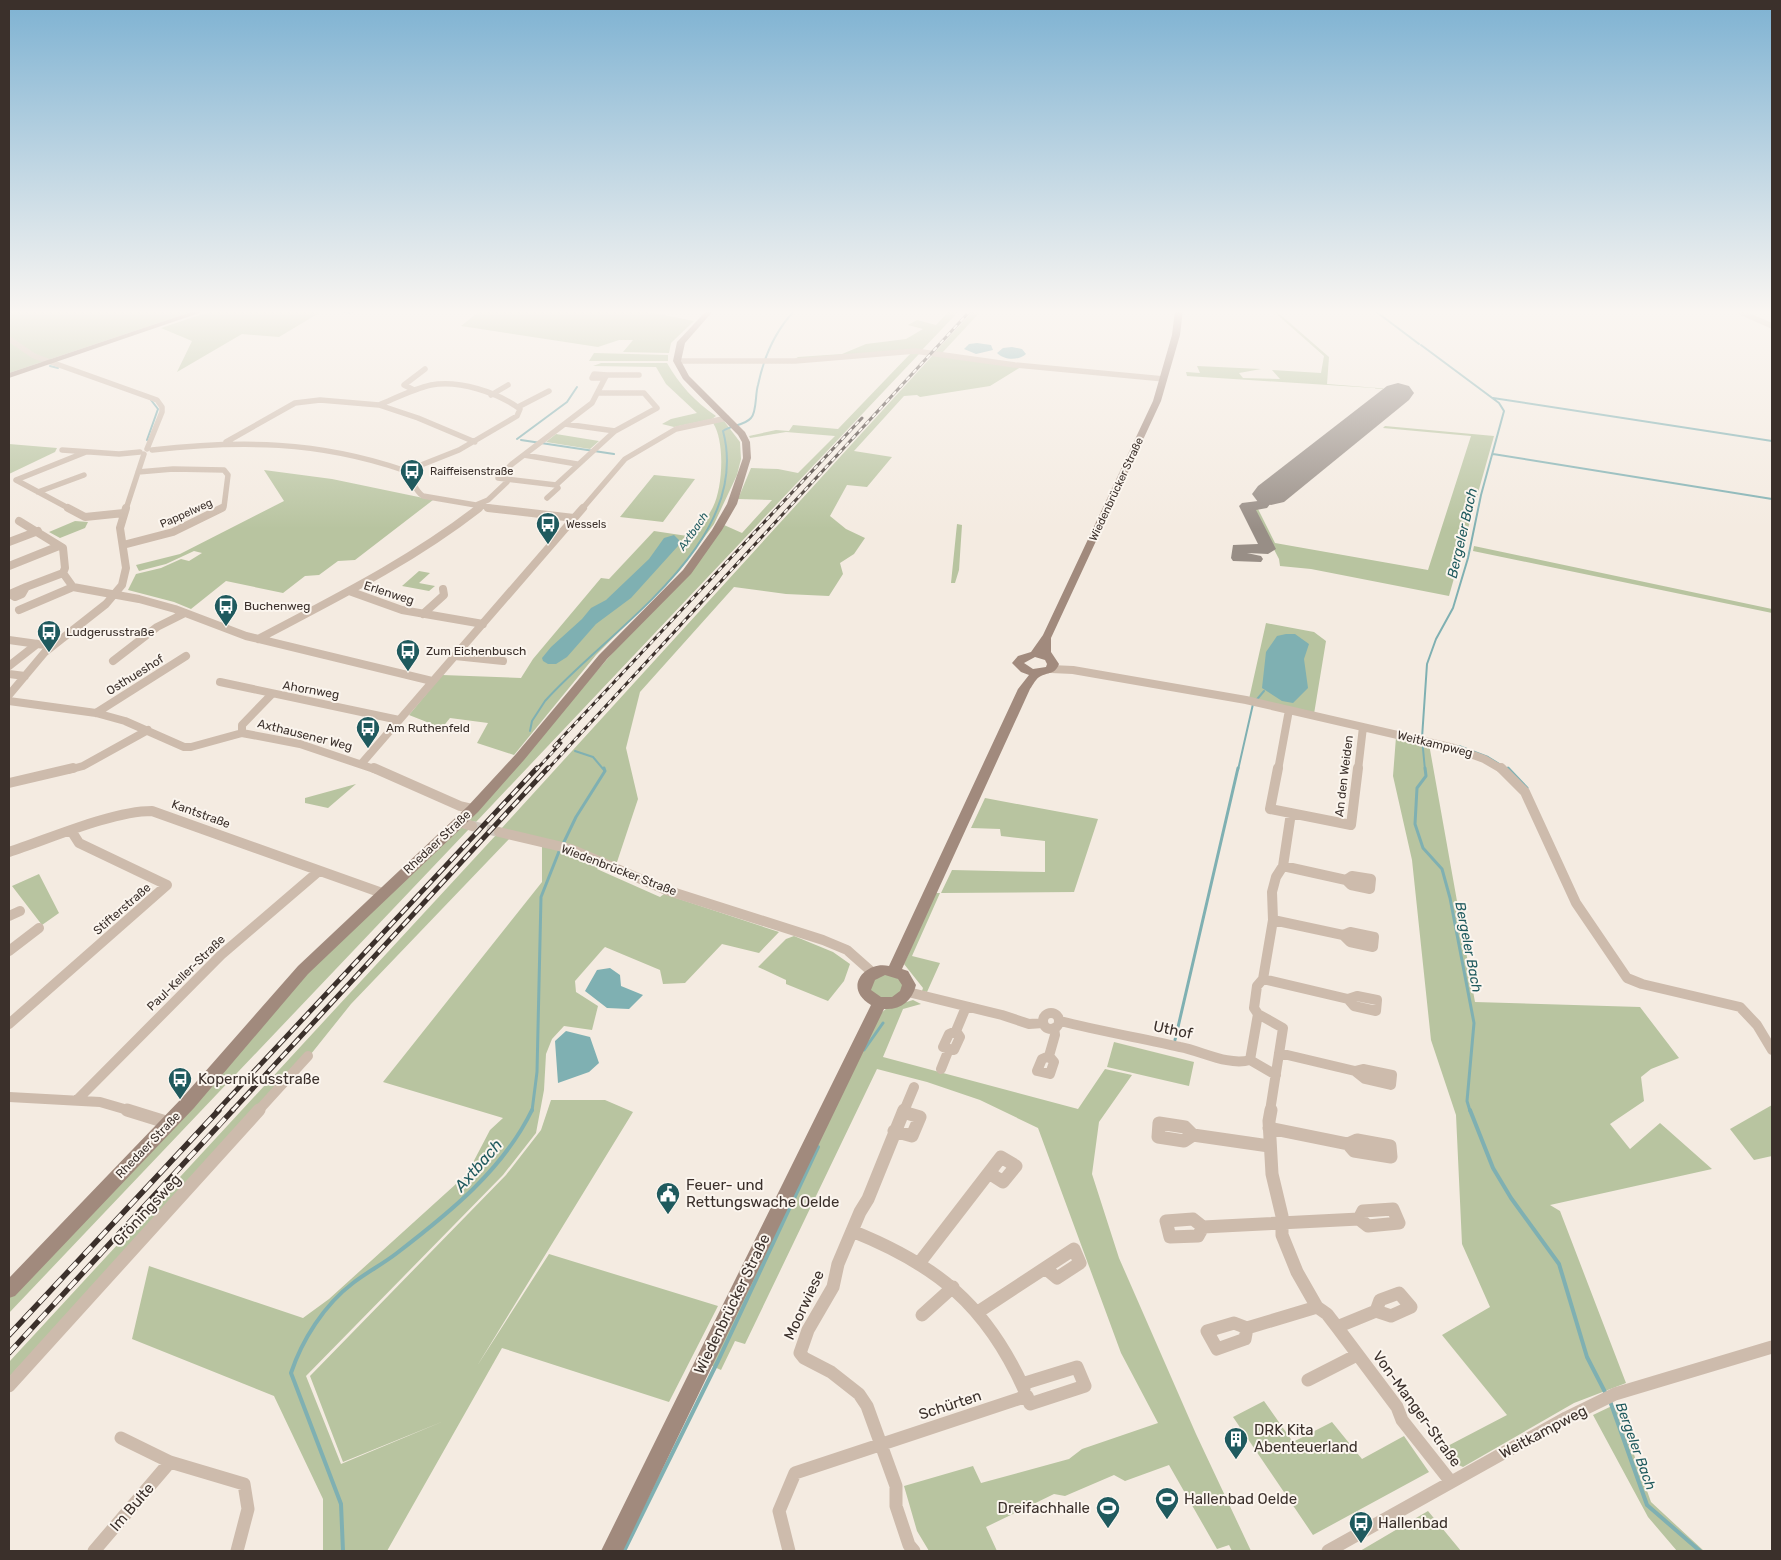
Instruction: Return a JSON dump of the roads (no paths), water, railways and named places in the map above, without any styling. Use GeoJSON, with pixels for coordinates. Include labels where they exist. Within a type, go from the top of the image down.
{"type":"FeatureCollection","features":[{"type":"Feature","properties":{"kind":"street"},"geometry":{"type":"LineString","coordinates":[[9,695],[52,646],[114,596],[126,575],[120,528],[138,472],[162,412],[162,407],[157,400],[109,383]]}},
{"type":"Feature","properties":{"kind":"street"},"geometry":{"type":"LineString","coordinates":[[407,383],[404,385],[414,390]]}},
{"type":"Feature","properties":{"kind":"street"},"geometry":{"type":"LineString","coordinates":[[379,405],[433,384],[453,383],[492,395],[518,407]]}},
{"type":"Feature","properties":{"kind":"street"},"geometry":{"type":"LineString","coordinates":[[507,482],[500,480],[498,476],[592,403],[603,383]]}},
{"type":"Feature","properties":{"kind":"street","name":"Rhedaer Straße"},"geometry":{"type":"LineString","coordinates":[[9,1290],[169,1123],[304,970],[382,893],[466,824],[473,809],[527,749],[603,657],[687,572],[717,530],[732,504],[747,458],[746,442],[732,423],[692,383]]}},
{"type":"Feature","properties":{"kind":"street","name":"Wiedenbrücker Straße"},"geometry":{"type":"LineString","coordinates":[[1046,661],[1045,652],[1048,635],[1140,438],[1162,383]]}},
{"type":"Feature","properties":{"kind":"street"},"geometry":{"type":"LineString","coordinates":[[492,395],[508,385]]}},
{"type":"Feature","properties":{"kind":"street"},"geometry":{"type":"LineString","coordinates":[[518,407],[549,391]]}},
{"type":"Feature","properties":{"kind":"street"},"geometry":{"type":"LineString","coordinates":[[547,498],[558,488],[556,485],[577,464],[615,431],[657,407],[644,394],[599,393]]}},
{"type":"Feature","properties":{"kind":"street"},"geometry":{"type":"LineString","coordinates":[[226,442],[286,408],[302,401],[320,400],[379,405],[418,418],[475,442]]}},
{"type":"Feature","properties":{"kind":"street"},"geometry":{"type":"LineString","coordinates":[[406,471],[475,442],[517,416],[520,411],[518,407]]}},
{"type":"Feature","properties":{"kind":"street"},"geometry":{"type":"LineString","coordinates":[[362,763],[630,454],[676,429],[732,423]]}},
{"type":"Feature","properties":{"kind":"street"},"geometry":{"type":"LineString","coordinates":[[565,424],[615,431]]}},
{"type":"Feature","properties":{"kind":"street"},"geometry":{"type":"LineString","coordinates":[[62,450],[119,454],[226,442],[283,444],[328,449],[370,458],[406,471],[411,477],[416,492],[421,495],[574,518]]}},
{"type":"Feature","properties":{"kind":"street"},"geometry":{"type":"LineString","coordinates":[[86,452],[19,477],[16,480],[85,517],[124,513]]}},
{"type":"Feature","properties":{"kind":"street"},"geometry":{"type":"LineString","coordinates":[[524,455],[577,464]]}},
{"type":"Feature","properties":{"kind":"street","name":"Pappelweg"},"geometry":{"type":"LineString","coordinates":[[123,545],[173,532],[224,508],[228,475],[224,470],[173,469],[138,472]]}},
{"type":"Feature","properties":{"kind":"street"},"geometry":{"type":"LineString","coordinates":[[38,492],[84,475]]}},
{"type":"Feature","properties":{"kind":"street"},"geometry":{"type":"LineString","coordinates":[[258,639],[349,591],[429,545],[483,505],[507,482],[516,479],[556,485]]}},
{"type":"Feature","properties":{"kind":"street"},"geometry":{"type":"LineString","coordinates":[[9,486],[19,482]]}},
{"type":"Feature","properties":{"kind":"street"},"geometry":{"type":"LineString","coordinates":[[19,521],[63,548],[65,568],[63,573]]}},
{"type":"Feature","properties":{"kind":"street"},"geometry":{"type":"LineString","coordinates":[[9,542],[38,531]]}},
{"type":"Feature","properties":{"kind":"street"},"geometry":{"type":"LineString","coordinates":[[9,566],[59,546]]}},
{"type":"Feature","properties":{"kind":"street"},"geometry":{"type":"LineString","coordinates":[[26,587],[63,573]]}},
{"type":"Feature","properties":{"kind":"street"},"geometry":{"type":"LineString","coordinates":[[63,573],[73,587]]}},
{"type":"Feature","properties":{"kind":"street"},"geometry":{"type":"LineString","coordinates":[[19,610],[73,587],[114,596],[139,599],[258,639],[432,681]]}},
{"type":"Feature","properties":{"kind":"street","name":"Erlenweg"},"geometry":{"type":"LineString","coordinates":[[424,614],[444,595],[443,589]]}},
{"type":"Feature","properties":{"kind":"street","name":"Erlenweg"},"geometry":{"type":"LineString","coordinates":[[349,591],[387,606],[483,624]]}},
{"type":"Feature","properties":{"kind":"street"},"geometry":{"type":"LineString","coordinates":[[113,660],[156,627],[184,613]]}},
{"type":"Feature","properties":{"kind":"street"},"geometry":{"type":"LineString","coordinates":[[9,640],[52,646]]}},
{"type":"Feature","properties":{"kind":"street"},"geometry":{"type":"LineString","coordinates":[[9,666],[36,644]]}},
{"type":"Feature","properties":{"kind":"street","name":"Osthueshof"},"geometry":{"type":"LineString","coordinates":[[96,713],[186,656]]}},
{"type":"Feature","properties":{"kind":"street"},"geometry":{"type":"LineString","coordinates":[[455,656],[503,660]]}},
{"type":"Feature","properties":{"kind":"street"},"geometry":{"type":"LineString","coordinates":[[1032,672],[1020,666],[1019,660],[1026,656],[1073,670]]}},
{"type":"Feature","properties":{"kind":"street"},"geometry":{"type":"LineString","coordinates":[[894,971],[1032,672],[1046,661]]}},
{"type":"Feature","properties":{"kind":"street","name":"Weitkampweg"},"geometry":{"type":"LineString","coordinates":[[1073,670],[1254,702],[1423,741],[1483,757],[1514,777],[1525,792],[1576,903],[1627,978],[1642,984],[1740,1007],[1757,1025],[1772,1050]]}},
{"type":"Feature","properties":{"kind":"street"},"geometry":{"type":"LineString","coordinates":[[9,674],[24,676]]}},
{"type":"Feature","properties":{"kind":"street","name":"Ahornweg"},"geometry":{"type":"LineString","coordinates":[[220,682],[399,720]]}},
{"type":"Feature","properties":{"kind":"street","name":"Axthausener Weg"},"geometry":{"type":"LineString","coordinates":[[242,732],[242,725],[272,694]]}},
{"type":"Feature","properties":{"kind":"street","name":"Axthausener Weg"},"geometry":{"type":"LineString","coordinates":[[9,701],[96,713],[148,730],[184,747],[191,747],[242,732],[300,744],[362,763],[460,806],[473,809]]}},
{"type":"Feature","properties":{"kind":"street","name":"An den Weiden"},"geometry":{"type":"LineString","coordinates":[[1289,710],[1270,809],[1351,825],[1363,727]]}},
{"type":"Feature","properties":{"kind":"street"},"geometry":{"type":"LineString","coordinates":[[9,783],[83,766],[148,730]]}},
{"type":"Feature","properties":{"kind":"street","name":"Kantstraße"},"geometry":{"type":"LineString","coordinates":[[9,852],[130,813],[152,812],[165,814],[382,893]]}},
{"type":"Feature","properties":{"kind":"street"},"geometry":{"type":"LineString","coordinates":[[1250,1060],[1258,1014],[1254,1008],[1257,986],[1263,979],[1272,920],[1270,912],[1278,871],[1283,866],[1291,813]]}},
{"type":"Feature","properties":{"kind":"street","name":"Stifterstraße"},"geometry":{"type":"LineString","coordinates":[[9,1024],[167,884],[79,843],[72,832]]}},
{"type":"Feature","properties":{"kind":"street","name":"Wiedenbrücker Straße"},"geometry":{"type":"LineString","coordinates":[[499,832],[571,849],[666,890],[823,940],[846,950],[873,973]]}},
{"type":"Feature","properties":{"kind":"street"},"geometry":{"type":"LineString","coordinates":[[1283,866],[1346,880]]}},
{"type":"Feature","properties":{"kind":"street","name":"Paul-Keller-Straße"},"geometry":{"type":"LineString","coordinates":[[77,1100],[221,955],[318,871]]}},
{"type":"Feature","properties":{"kind":"street"},"geometry":{"type":"LineString","coordinates":[[9,916],[20,911]]}},
{"type":"Feature","properties":{"kind":"street"},"geometry":{"type":"LineString","coordinates":[[1272,920],[1344,935]]}},
{"type":"Feature","properties":{"kind":"street"},"geometry":{"type":"LineString","coordinates":[[9,951],[39,928]]}},
{"type":"Feature","properties":{"kind":"street"},"geometry":{"type":"LineString","coordinates":[[885,970],[894,971],[907,979],[909,985],[908,992],[903,998],[894,1002],[879,1003],[868,997],[864,990],[867,978],[873,973],[885,970]]}},
{"type":"Feature","properties":{"kind":"street"},"geometry":{"type":"LineString","coordinates":[[1263,979],[1348,999]]}},
{"type":"Feature","properties":{"kind":"street"},"geometry":{"type":"LineString","coordinates":[[908,992],[1029,1024],[1043,1023],[1044,1017],[1051,1015],[1057,1024],[1049,1056]]}},
{"type":"Feature","properties":{"kind":"street","name":"Wiedenbrücker Straße"},"geometry":{"type":"LineString","coordinates":[[612,1551],[879,1003]]}},
{"type":"Feature","properties":{"kind":"street"},"geometry":{"type":"LineString","coordinates":[[941,1069],[949,1049],[954,1050],[960,1037],[956,1031],[966,1007]]}},
{"type":"Feature","properties":{"kind":"street","name":"Von-Manger-Straße"},"geometry":{"type":"LineString","coordinates":[[1258,1014],[1283,1028],[1276,1075],[1272,1087],[1269,1146],[1282,1224],[1282,1235],[1297,1272],[1317,1307],[1328,1314],[1338,1327],[1397,1407],[1402,1420],[1450,1482]]}},
{"type":"Feature","properties":{"kind":"street","name":"Uthof"},"geometry":{"type":"LineString","coordinates":[[1057,1024],[1182,1047],[1239,1063],[1250,1060],[1276,1075]]}},
{"type":"Feature","properties":{"kind":"street"},"geometry":{"type":"LineString","coordinates":[[1280,1053],[1355,1071]]}},
{"type":"Feature","properties":{"kind":"street","name":"Gröningsweg"},"geometry":{"type":"LineString","coordinates":[[9,1386],[308,1056]]}},
{"type":"Feature","properties":{"kind":"street","name":"Moorwiese"},"geometry":{"type":"LineString","coordinates":[[914,1087],[894,1131],[893,1141],[838,1264],[838,1272],[823,1307],[817,1314],[801,1346],[800,1353],[804,1358],[831,1372],[859,1394],[867,1406],[896,1486],[896,1506],[909,1545],[914,1551]]}},
{"type":"Feature","properties":{"kind":"street"},"geometry":{"type":"LineString","coordinates":[[9,1097],[100,1102],[169,1123]]}},
{"type":"Feature","properties":{"kind":"street"},"geometry":{"type":"LineString","coordinates":[[894,1131],[912,1136],[920,1117],[903,1112]]}},
{"type":"Feature","properties":{"kind":"street"},"geometry":{"type":"LineString","coordinates":[[1269,1128],[1348,1144]]}},
{"type":"Feature","properties":{"kind":"street"},"geometry":{"type":"LineString","coordinates":[[1193,1136],[1269,1146]]}},
{"type":"Feature","properties":{"kind":"street"},"geometry":{"type":"LineString","coordinates":[[920,1262],[989,1173]]}},
{"type":"Feature","properties":{"kind":"street"},"geometry":{"type":"LineString","coordinates":[[1203,1227],[1282,1224],[1359,1218]]}},
{"type":"Feature","properties":{"kind":"street","name":"Schürten"},"geometry":{"type":"LineString","coordinates":[[789,1551],[778,1511],[794,1473],[882,1445],[1025,1390],[1001,1343],[978,1312],[953,1287],[920,1262],[885,1243],[852,1232]]}},
{"type":"Feature","properties":{"kind":"street"},"geometry":{"type":"LineString","coordinates":[[978,1312],[1045,1268]]}},
{"type":"Feature","properties":{"kind":"street"},"geometry":{"type":"LineString","coordinates":[[922,1315],[953,1287]]}},
{"type":"Feature","properties":{"kind":"street"},"geometry":{"type":"LineString","coordinates":[[1247,1328],[1317,1307]]}},
{"type":"Feature","properties":{"kind":"street"},"geometry":{"type":"LineString","coordinates":[[1338,1327],[1376,1311]]}},
{"type":"Feature","properties":{"kind":"street","name":"Weitkampweg"},"geometry":{"type":"LineString","coordinates":[[1328,1551],[1450,1482],[1615,1394],[1772,1347]]}},
{"type":"Feature","properties":{"kind":"street","name":"Von-Manger-Straße"},"geometry":{"type":"LineString","coordinates":[[1308,1380],[1357,1355]]}},
{"type":"Feature","properties":{"kind":"street"},"geometry":{"type":"LineString","coordinates":[[121,1438],[170,1462],[244,1484],[249,1494],[248,1508],[237,1551]]}},
{"type":"Feature","properties":{"kind":"street","name":"Im Bulte"},"geometry":{"type":"LineString","coordinates":[[94,1551],[170,1462]]}},
{"type":"Feature","properties":{"kind":"water"},"geometry":{"type":"Polygon","coordinates":[[[674,535],[680,541],[678,546],[631,598],[596,624],[567,657],[556,664],[548,664],[543,661],[542,658],[551,647],[582,619],[591,608],[606,600],[649,559],[664,538],[674,535]]]}},
{"type":"Feature","properties":{"kind":"water"},"geometry":{"type":"Polygon","coordinates":[[[1295,634],[1309,644],[1304,659],[1308,688],[1293,703],[1282,701],[1262,688],[1266,652],[1277,636],[1295,634]]]}},
{"type":"Feature","properties":{"kind":"water"},"geometry":{"type":"Polygon","coordinates":[[[610,968],[620,975],[621,986],[643,995],[629,1009],[607,1008],[585,991],[597,970],[610,968]]]}},
{"type":"Feature","properties":{"kind":"water"},"geometry":{"type":"Polygon","coordinates":[[[566,1031],[590,1037],[599,1063],[589,1072],[558,1083],[555,1041],[566,1031]]]}},
{"type":"Feature","properties":{"kind":"waterway","name":"Axtbach"},"geometry":{"type":"LineString","coordinates":[[530,731],[532,721],[545,701],[669,581],[697,547],[717,510],[727,472],[723,431],[745,423],[751,418],[755,407],[758,383]]}},
{"type":"Feature","properties":{"kind":"waterway","name":"Bergeler Bach"},"geometry":{"type":"LineString","coordinates":[[1425,770],[1422,738],[1427,664],[1436,639],[1453,608],[1468,558],[1481,495],[1504,411],[1499,403],[1472,383]]}},
{"type":"Feature","properties":{"kind":"waterway"},"geometry":{"type":"LineString","coordinates":[[517,439],[567,402],[577,387]]}},
{"type":"Feature","properties":{"kind":"waterway"},"geometry":{"type":"LineString","coordinates":[[1493,398],[1772,441]]}},
{"type":"Feature","properties":{"kind":"waterway"},"geometry":{"type":"LineString","coordinates":[[147,440],[158,409],[151,400]]}},
{"type":"Feature","properties":{"kind":"waterway"},"geometry":{"type":"LineString","coordinates":[[521,440],[614,454]]}},
{"type":"Feature","properties":{"kind":"waterway"},"geometry":{"type":"LineString","coordinates":[[1493,454],[1772,499]]}},
{"type":"Feature","properties":{"kind":"waterway"},"geometry":{"type":"LineString","coordinates":[[1238,770],[1253,704],[1264,691]]}},
{"type":"Feature","properties":{"kind":"waterway"},"geometry":{"type":"LineString","coordinates":[[1459,746],[1488,757],[1509,770]]}},
{"type":"Feature","properties":{"kind":"waterway","name":"Axtbach"},"geometry":{"type":"LineString","coordinates":[[575,751],[593,757],[604,770]]}},
{"type":"Feature","properties":{"kind":"waterway","name":"Axtbach"},"geometry":{"type":"LineString","coordinates":[[563,844],[576,817],[605,771],[604,768]]}},
{"type":"Feature","properties":{"kind":"waterway"},"geometry":{"type":"LineString","coordinates":[[1175,1040],[1238,768]]}},
{"type":"Feature","properties":{"kind":"waterway","name":"Bergeler Bach"},"geometry":{"type":"LineString","coordinates":[[1425,768],[1426,776],[1417,788],[1415,824],[1423,848],[1442,869],[1450,898],[1474,1023],[1467,1101],[1470,1111]]}},
{"type":"Feature","properties":{"kind":"waterway"},"geometry":{"type":"LineString","coordinates":[[1508,768],[1527,788]]}},
{"type":"Feature","properties":{"kind":"waterway","name":"Axtbach"},"geometry":{"type":"LineString","coordinates":[[532,1111],[537,1072],[541,897],[560,849]]}},
{"type":"Feature","properties":{"kind":"waterway"},"geometry":{"type":"LineString","coordinates":[[864,1050],[883,1023]]}},
{"type":"Feature","properties":{"kind":"waterway","name":"Axtbach"},"geometry":{"type":"LineString","coordinates":[[343,1551],[341,1504],[291,1373],[301,1348],[315,1324],[342,1292],[417,1238],[473,1189],[506,1152],[532,1110]]}},
{"type":"Feature","properties":{"kind":"waterway","name":"Bergeler Bach"},"geometry":{"type":"LineString","coordinates":[[1470,1110],[1493,1168],[1511,1198],[1559,1264],[1587,1357],[1606,1394]]}},
{"type":"Feature","properties":{"kind":"waterway"},"geometry":{"type":"LineString","coordinates":[[624,1551],[718,1361],[818,1147]]}},
{"type":"Feature","properties":{"kind":"waterway","name":"Bergeler Bach"},"geometry":{"type":"LineString","coordinates":[[1610,1401],[1647,1505],[1700,1551]]}},
{"type":"Feature","properties":{"kind":"tunnel"},"geometry":{"type":"LineString","coordinates":[[472,826],[499,832]]}},
{"type":"Feature","properties":{"kind":"railway"},"geometry":{"type":"LineString","coordinates":[[547,770],[904,383]]}},
{"type":"Feature","properties":{"kind":"railway"},"geometry":{"type":"LineString","coordinates":[[554,746],[862,418]]}},
{"type":"Feature","properties":{"kind":"railway"},"geometry":{"type":"LineString","coordinates":[[536,770],[561,743]]}},
{"type":"Feature","properties":{"kind":"railway"},"geometry":{"type":"LineString","coordinates":[[217,1111],[537,768]]}},
{"type":"Feature","properties":{"kind":"railway"},"geometry":{"type":"LineString","coordinates":[[232,1111],[548,768]]}},
{"type":"Feature","properties":{"kind":"railway"},"geometry":{"type":"LineString","coordinates":[[9,1335],[219,1110]]}},
{"type":"Feature","properties":{"kind":"railway"},"geometry":{"type":"LineString","coordinates":[[9,1353],[233,1110]]}},
{"type":"Feature","properties":{"kind":"place","name":"Raiffeisenstraße"},"geometry":{"type":"Point","coordinates":[412,492]}},
{"type":"Feature","properties":{"kind":"place","name":"Wessels"},"geometry":{"type":"Point","coordinates":[548,545]}},
{"type":"Feature","properties":{"kind":"place","name":"Buchenweg"},"geometry":{"type":"Point","coordinates":[226,627]}},
{"type":"Feature","properties":{"kind":"place","name":"Ludgerusstraße"},"geometry":{"type":"Point","coordinates":[49,653]}},
{"type":"Feature","properties":{"kind":"place","name":"Zum Eichenbusch"},"geometry":{"type":"Point","coordinates":[408,672]}},
{"type":"Feature","properties":{"kind":"place","name":"Am Ruthenfeld"},"geometry":{"type":"Point","coordinates":[368,749]}},
{"type":"Feature","properties":{"kind":"place","name":"Kopernikusstraße"},"geometry":{"type":"Point","coordinates":[180,1100]}},
{"type":"Feature","properties":{"kind":"place","name":"Feuer- und Rettungswache Oelde"},"geometry":{"type":"Point","coordinates":[668,1215]}},
{"type":"Feature","properties":{"kind":"place","name":"DRK Kita Abenteuerland"},"geometry":{"type":"Point","coordinates":[1236,1460]}},
{"type":"Feature","properties":{"kind":"place","name":"Hallenbad Oelde"},"geometry":{"type":"Point","coordinates":[1167,1520]}},
{"type":"Feature","properties":{"kind":"place","name":"Dreifachhalle"},"geometry":{"type":"Point","coordinates":[1108,1529]}},
{"type":"Feature","properties":{"kind":"place","name":"Hallenbad"},"geometry":{"type":"Point","coordinates":[1361,1544]}}]}
